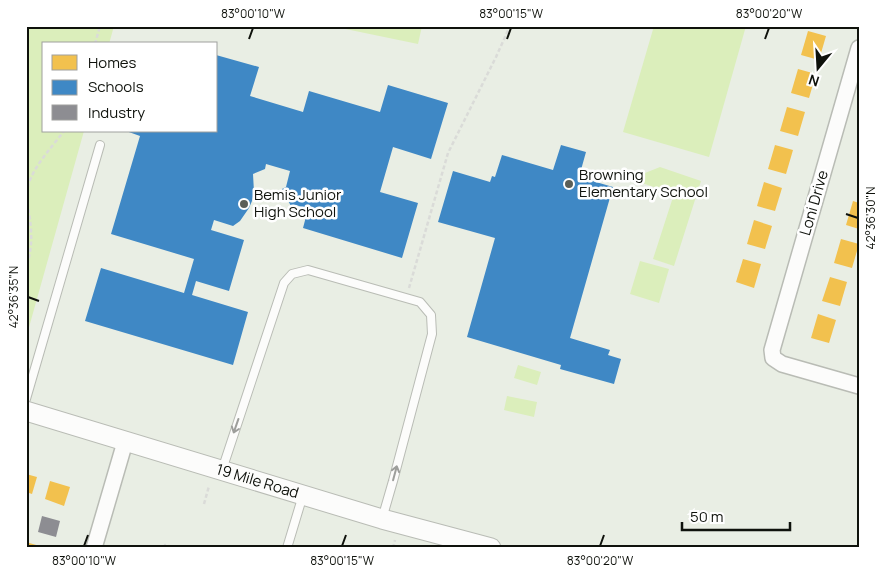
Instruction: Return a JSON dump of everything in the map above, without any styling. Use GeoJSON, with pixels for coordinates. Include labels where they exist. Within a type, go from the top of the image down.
{"type":"FeatureCollection","features":[{"type":"Feature","properties":{"kind":"street","name":"Loni Drive"},"geometry":{"type":"LineString","coordinates":[[859,48],[772,350],[772,358],[782,364],[859,386]]}},
{"type":"Feature","properties":{"kind":"street","name":"19 Mile Road"},"geometry":{"type":"LineString","coordinates":[[26,412],[382,519],[491,548]]}},
{"type":"Feature","properties":{"kind":"street"},"geometry":{"type":"LineString","coordinates":[[94,548],[125,442]]}},
{"type":"Feature","properties":{"kind":"lane"},"geometry":{"type":"LineString","coordinates":[[26,399],[100,145]]}},
{"type":"Feature","properties":{"kind":"lane"},"geometry":{"type":"LineString","coordinates":[[222,471],[284,283],[292,274],[308,270],[420,302],[431,315],[432,334],[382,519]]}},
{"type":"Feature","properties":{"kind":"lane"},"geometry":{"type":"LineString","coordinates":[[287,548],[303,495]]}},
{"type":"Feature","properties":{"kind":"path"},"geometry":{"type":"LineString","coordinates":[[96,42],[100,26]]}},
{"type":"Feature","properties":{"kind":"path"},"geometry":{"type":"LineString","coordinates":[[406,299],[448,153],[510,26]]}},
{"type":"Feature","properties":{"kind":"path"},"geometry":{"type":"LineString","coordinates":[[26,271],[31,243],[28,202],[29,185],[34,172],[63,132]]}},
{"type":"Feature","properties":{"kind":"path"},"geometry":{"type":"LineString","coordinates":[[204,504],[209,486]]}},
{"type":"Feature","properties":{"kind":"path"},"geometry":{"type":"LineString","coordinates":[[393,548],[395,538]]}},
{"type":"Feature","properties":{"kind":"path"},"geometry":{"type":"LineString","coordinates":[[164,548],[165,545],[176,548]]}},
{"type":"Feature","properties":{"kind":"green space"},"geometry":{"type":"Polygon","coordinates":[[[26,26],[114,26],[110,42],[42,42],[42,132],[84,132],[26,338],[26,26]]]}},
{"type":"Feature","properties":{"kind":"green space"},"geometry":{"type":"Polygon","coordinates":[[[331,26],[422,26],[418,44],[331,26]]]}},
{"type":"Feature","properties":{"kind":"green space"},"geometry":{"type":"Polygon","coordinates":[[[654,26],[746,26],[709,157],[623,132],[654,26]]]}},
{"type":"Feature","properties":{"kind":"green space"},"geometry":{"type":"Polygon","coordinates":[[[660,167],[701,181],[674,266],[653,259],[674,194],[642,183],[645,173],[660,167]]]}},
{"type":"Feature","properties":{"kind":"green space"},"geometry":{"type":"Polygon","coordinates":[[[640,261],[669,269],[659,303],[630,294],[640,261]]]}},
{"type":"Feature","properties":{"kind":"green space"},"geometry":{"type":"Polygon","coordinates":[[[518,365],[541,372],[537,385],[514,378],[518,365]]]}},
{"type":"Feature","properties":{"kind":"green space"},"geometry":{"type":"Polygon","coordinates":[[[507,396],[537,402],[534,417],[504,410],[507,396]]]}},
{"type":"Feature","properties":{"kind":"building: Homes"},"geometry":{"type":"Polygon","coordinates":[[[808,31],[826,36],[819,60],[801,55],[808,31]]]}},
{"type":"Feature","properties":{"kind":"building: Homes"},"geometry":{"type":"Polygon","coordinates":[[[798,69],[816,74],[809,98],[791,93],[798,69]]]}},
{"type":"Feature","properties":{"kind":"building: Homes"},"geometry":{"type":"Polygon","coordinates":[[[787,107],[805,112],[798,136],[780,131],[787,107]]]}},
{"type":"Feature","properties":{"kind":"building: Homes"},"geometry":{"type":"Polygon","coordinates":[[[775,145],[793,150],[786,174],[768,169],[775,145]]]}},
{"type":"Feature","properties":{"kind":"building: Homes"},"geometry":{"type":"Polygon","coordinates":[[[764,182],[782,188],[775,211],[757,206],[764,182]]]}},
{"type":"Feature","properties":{"kind":"building: Homes"},"geometry":{"type":"Polygon","coordinates":[[[853,201],[859,203],[859,229],[846,225],[853,201]]]}},
{"type":"Feature","properties":{"kind":"building: Homes"},"geometry":{"type":"Polygon","coordinates":[[[754,220],[772,226],[765,249],[747,244],[754,220]]]}},
{"type":"Feature","properties":{"kind":"building: Homes"},"geometry":{"type":"Polygon","coordinates":[[[841,239],[859,244],[852,268],[834,263],[841,239]]]}},
{"type":"Feature","properties":{"kind":"building: Homes"},"geometry":{"type":"Polygon","coordinates":[[[743,259],[761,264],[754,288],[736,282],[743,259]]]}},
{"type":"Feature","properties":{"kind":"building: Homes"},"geometry":{"type":"Polygon","coordinates":[[[830,277],[847,282],[840,306],[822,301],[830,277]]]}},
{"type":"Feature","properties":{"kind":"building: Homes"},"geometry":{"type":"Polygon","coordinates":[[[818,314],[836,320],[829,343],[811,338],[818,314]]]}},
{"type":"Feature","properties":{"kind":"building: Homes"},"geometry":{"type":"Polygon","coordinates":[[[26,474],[37,477],[32,494],[26,492],[26,474]]]}},
{"type":"Feature","properties":{"kind":"building: Homes"},"geometry":{"type":"Polygon","coordinates":[[[50,481],[70,487],[64,506],[45,499],[50,481]]]}},
{"type":"Feature","properties":{"kind":"building: Homes"},"geometry":{"type":"Polygon","coordinates":[[[26,542],[43,547],[43,548],[26,548],[26,542]]]}},
{"type":"Feature","properties":{"kind":"building: Schools"},"geometry":{"type":"Polygon","coordinates":[[[218,56],[259,67],[250,96],[303,112],[309,91],[380,112],[388,85],[448,103],[431,159],[393,147],[380,192],[418,203],[402,258],[303,228],[308,209],[296,205],[292,208],[282,189],[286,187],[290,171],[266,164],[265,169],[253,174],[254,192],[252,201],[240,221],[233,226],[214,220],[211,230],[244,240],[229,291],[196,281],[192,295],[248,312],[233,365],[85,321],[101,268],[184,293],[194,259],[111,234],[140,136],[129,132],[218,132],[218,56]]]}},
{"type":"Feature","properties":{"kind":"building: Schools"},"geometry":{"type":"Polygon","coordinates":[[[561,145],[586,152],[579,177],[613,187],[570,338],[610,350],[608,355],[621,359],[614,384],[560,369],[561,365],[467,337],[495,238],[438,222],[453,171],[490,182],[492,176],[495,177],[502,155],[553,170],[561,145]]]}},
{"type":"Feature","properties":{"kind":"building: Industry"},"geometry":{"type":"Polygon","coordinates":[[[42,516],[60,521],[56,537],[38,532],[42,516]]]}},
{"type":"Feature","properties":{"kind":"place","name":"Browning Elementary School"},"geometry":{"type":"Point","coordinates":[569,184]}},
{"type":"Feature","properties":{"kind":"place","name":"Bemis Junior High School"},"geometry":{"type":"Point","coordinates":[244,204]}}]}
